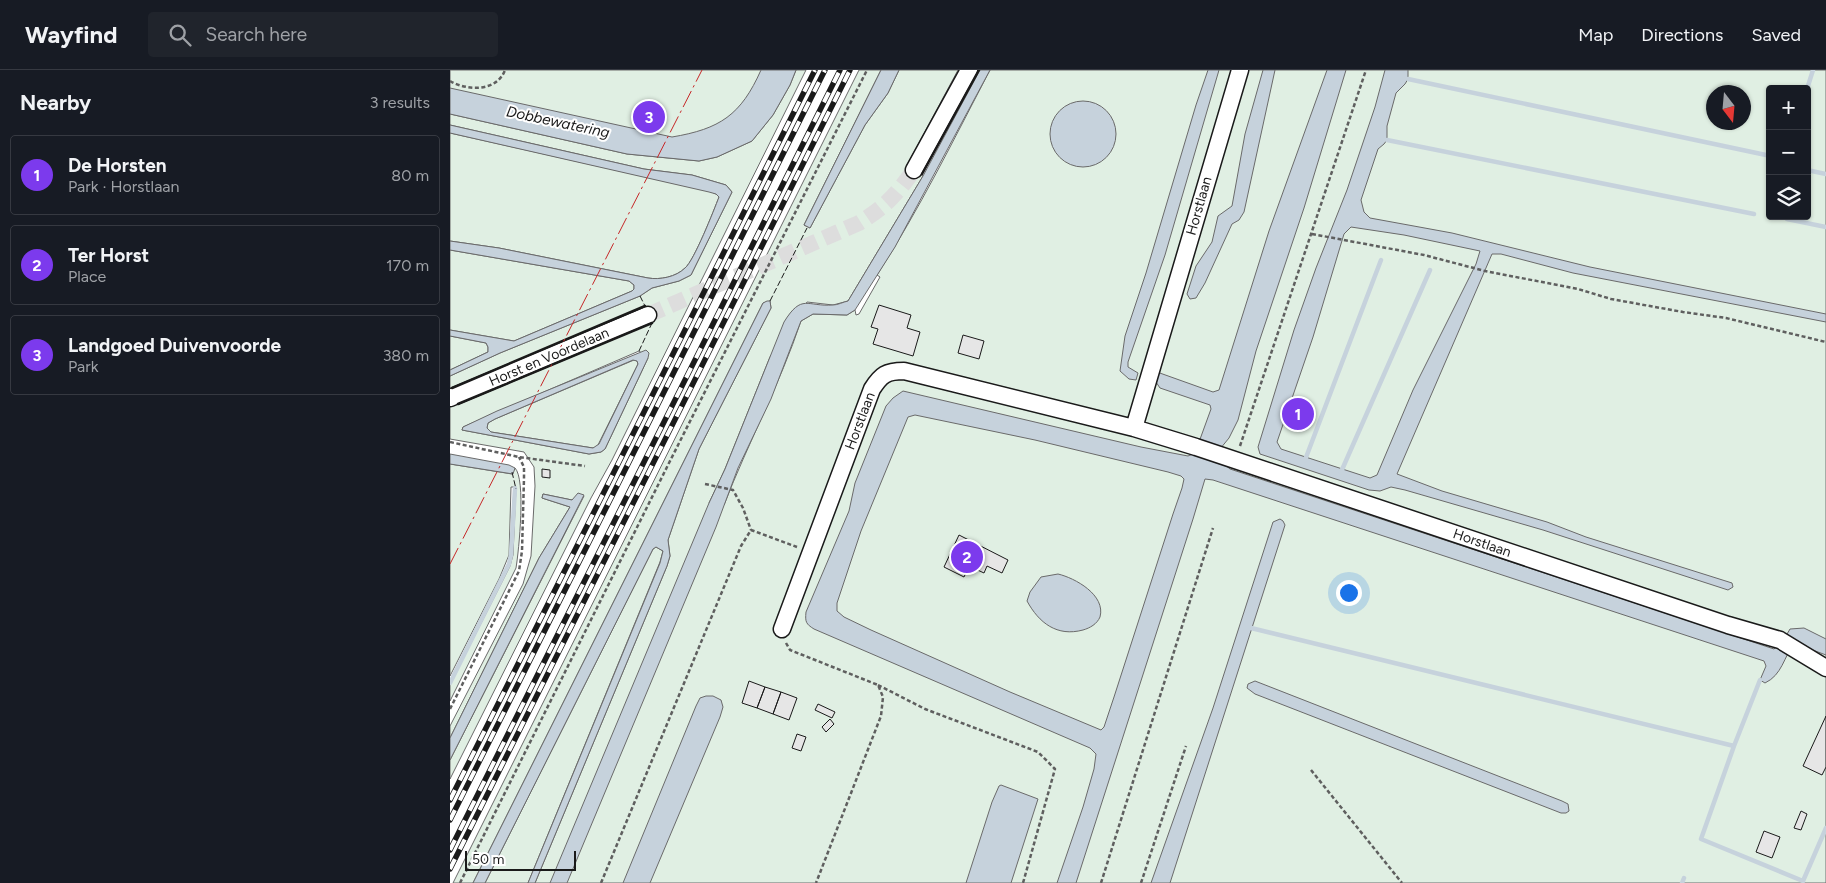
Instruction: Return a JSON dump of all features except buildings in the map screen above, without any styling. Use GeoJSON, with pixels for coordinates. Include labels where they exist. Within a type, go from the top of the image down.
{"type":"FeatureCollection","features":[{"type":"Feature","properties":{"kind":"street"},"geometry":{"type":"LineString","coordinates":[[914,170],[969,70]]}},
{"type":"Feature","properties":{"kind":"street","name":"Horstlaan"},"geometry":{"type":"LineString","coordinates":[[1134,428],[1240,70]]}},
{"type":"Feature","properties":{"kind":"street","name":"Horst en Voordelaan"},"geometry":{"type":"LineString","coordinates":[[450,398],[648,315]]}},
{"type":"Feature","properties":{"kind":"street","name":"Horstlaan"},"geometry":{"type":"LineString","coordinates":[[782,628],[872,389],[880,376],[892,371],[904,371],[1134,428],[1228,457],[1787,644],[1826,668]]}},
{"type":"Feature","properties":{"kind":"path"},"geometry":{"type":"LineString","coordinates":[[450,81],[471,88],[483,87],[495,83],[505,70]]}},
{"type":"Feature","properties":{"kind":"path"},"geometry":{"type":"LineString","coordinates":[[460,883],[668,463],[867,70]]}},
{"type":"Feature","properties":{"kind":"path"},"geometry":{"type":"LineString","coordinates":[[1228,457],[1312,234],[1366,70]]}},
{"type":"Feature","properties":{"kind":"path"},"geometry":{"type":"LineString","coordinates":[[1312,234],[1424,255],[1485,271],[1578,289],[1610,299],[1726,318],[1826,342]]}},
{"type":"Feature","properties":{"kind":"path"},"geometry":{"type":"LineString","coordinates":[[450,442],[519,457],[584,466]]}},
{"type":"Feature","properties":{"kind":"path"},"geometry":{"type":"LineString","coordinates":[[450,709],[519,571],[522,551],[524,467],[519,457]]}},
{"type":"Feature","properties":{"kind":"path"},"geometry":{"type":"LineString","coordinates":[[705,484],[733,490],[743,508],[751,530],[810,553]]}},
{"type":"Feature","properties":{"kind":"path"},"geometry":{"type":"LineString","coordinates":[[1101,883],[1213,528]]}},
{"type":"Feature","properties":{"kind":"path"},"geometry":{"type":"LineString","coordinates":[[601,883],[718,599],[741,546],[751,530]]}},
{"type":"Feature","properties":{"kind":"path"},"geometry":{"type":"LineString","coordinates":[[782,628],[783,638],[790,650],[878,685],[925,709],[1038,752],[1055,769],[1023,883]]}},
{"type":"Feature","properties":{"kind":"path"},"geometry":{"type":"LineString","coordinates":[[816,883],[880,716],[883,697],[878,685]]}},
{"type":"Feature","properties":{"kind":"path"},"geometry":{"type":"LineString","coordinates":[[1141,883],[1186,746]]}},
{"type":"Feature","properties":{"kind":"path"},"geometry":{"type":"LineString","coordinates":[[1311,770],[1402,883]]}},
{"type":"Feature","properties":{"kind":"green space"},"geometry":{"type":"Polygon","coordinates":[[[450,70],[775,70],[736,131],[673,144],[450,95],[450,70]]]}},
{"type":"Feature","properties":{"kind":"green space"},"geometry":{"type":"Polygon","coordinates":[[[796,70],[806,70],[612,460],[591,498],[450,779],[450,760],[584,496],[572,500],[543,494],[542,498],[570,507],[539,558],[450,738],[450,726],[523,584],[531,556],[535,486],[534,467],[524,452],[450,439],[450,405],[457,402],[459,404],[652,322],[645,306],[450,390],[450,376],[500,353],[640,296],[652,288],[679,281],[691,275],[732,192],[726,185],[692,175],[644,169],[450,125],[450,114],[627,154],[699,161],[717,157],[752,141],[773,115],[796,70]],[[639,351],[463,427],[462,430],[589,454],[601,452],[605,449],[648,358],[639,351]]]}},
{"type":"Feature","properties":{"kind":"green space"},"geometry":{"type":"Polygon","coordinates":[[[859,70],[881,70],[804,225],[810,228],[865,125],[888,93],[899,70],[958,70],[907,165],[923,176],[848,301],[833,305],[807,302],[770,357],[725,469],[709,503],[724,505],[783,368],[801,321],[813,314],[847,315],[855,310],[856,315],[859,314],[880,277],[877,275],[922,200],[990,70],[1826,70],[1826,883],[535,883],[667,566],[670,556],[668,540],[699,449],[771,308],[770,301],[763,303],[473,883],[453,883],[859,70]]]}},
{"type":"Feature","properties":{"kind":"green space"},"geometry":{"type":"Polygon","coordinates":[[[450,133],[709,191],[719,197],[689,263],[677,274],[658,279],[499,248],[450,241],[450,133]]]}},
{"type":"Feature","properties":{"kind":"green space"},"geometry":{"type":"Polygon","coordinates":[[[450,250],[629,281],[634,285],[634,289],[514,341],[450,330],[450,250]]]}},
{"type":"Feature","properties":{"kind":"green space"},"geometry":{"type":"Polygon","coordinates":[[[450,336],[486,343],[488,352],[450,370],[450,336]]]}},
{"type":"Feature","properties":{"kind":"green space"},"geometry":{"type":"Polygon","coordinates":[[[634,360],[638,364],[597,447],[593,448],[491,432],[487,428],[488,423],[495,419],[634,360]]]}},
{"type":"Feature","properties":{"kind":"green space"},"geometry":{"type":"Polygon","coordinates":[[[450,464],[512,474],[515,468],[518,475],[521,500],[516,568],[450,701],[450,685],[510,566],[513,555],[516,487],[511,487],[509,555],[499,579],[450,676],[450,464]]]}},
{"type":"Feature","properties":{"kind":"green space"},"geometry":{"type":"Polygon","coordinates":[[[656,547],[663,551],[660,562],[528,883],[485,883],[653,549],[656,547]]]}},
{"type":"Feature","properties":{"kind":"water","name":"Dobbewatering"},"geometry":{"type":"Polygon","coordinates":[[[761,70],[796,70],[773,115],[752,141],[717,157],[699,161],[627,154],[450,114],[450,88],[672,137],[703,129],[727,117],[737,109],[745,98],[761,70]]]}},
{"type":"Feature","properties":{"kind":"water"},"geometry":{"type":"Polygon","coordinates":[[[881,70],[899,70],[888,93],[865,125],[810,228],[804,225],[881,70]]]}},
{"type":"Feature","properties":{"kind":"water"},"geometry":{"type":"Polygon","coordinates":[[[980,70],[990,70],[895,247],[855,310],[847,315],[813,314],[801,321],[771,399],[738,468],[716,527],[567,883],[550,883],[725,469],[784,322],[790,313],[801,304],[835,305],[848,301],[923,176],[980,70]]]}},
{"type":"Feature","properties":{"kind":"water"},"geometry":{"type":"Polygon","coordinates":[[[1208,70],[1219,70],[1165,255],[1128,362],[1128,367],[1138,373],[1136,380],[1129,379],[1120,371],[1125,336],[1208,70]]]}},
{"type":"Feature","properties":{"kind":"water"},"geometry":{"type":"Polygon","coordinates":[[[1263,70],[1275,70],[1244,212],[1239,220],[1232,224],[1205,283],[1196,298],[1190,299],[1187,294],[1196,266],[1212,242],[1218,216],[1232,206],[1245,134],[1263,70]]]}},
{"type":"Feature","properties":{"kind":"water"},"geometry":{"type":"Polygon","coordinates":[[[1327,70],[1346,70],[1304,208],[1256,351],[1238,420],[1229,438],[1220,449],[1224,464],[1230,469],[1774,649],[1783,641],[1790,629],[1804,628],[1826,639],[1826,655],[1794,643],[1779,671],[1771,680],[1765,683],[1760,680],[1766,666],[1764,661],[1213,480],[1205,479],[1076,883],[1057,883],[1083,807],[1094,769],[1096,754],[1090,748],[814,629],[807,622],[806,612],[849,511],[855,483],[886,406],[903,391],[1141,447],[1188,456],[1195,453],[1211,409],[1210,405],[1160,388],[1154,379],[1157,372],[1213,392],[1219,390],[1269,231],[1327,70]],[[915,415],[908,417],[861,531],[837,603],[837,611],[844,617],[871,630],[1101,730],[1104,727],[1114,697],[1184,479],[1181,476],[1168,472],[1035,440],[915,415]]]}},
{"type":"Feature","properties":{"kind":"water"},"geometry":{"type":"Polygon","coordinates":[[[1385,70],[1408,70],[1408,79],[1396,93],[1387,126],[1387,140],[1378,149],[1361,200],[1364,212],[1370,218],[1452,233],[1590,267],[1826,314],[1826,322],[1573,273],[1501,254],[1492,254],[1397,474],[1442,491],[1547,522],[1586,537],[1732,583],[1733,587],[1728,590],[1543,530],[1405,490],[1391,487],[1380,491],[1369,490],[1260,454],[1258,447],[1294,330],[1347,190],[1375,107],[1385,70]],[[1351,227],[1344,234],[1313,337],[1277,442],[1281,449],[1370,478],[1377,475],[1413,390],[1476,264],[1480,251],[1404,235],[1351,227]]]}},
{"type":"Feature","properties":{"kind":"water"},"geometry":{"type":"Polygon","coordinates":[[[1083,101],[1096,104],[1106,111],[1113,121],[1116,134],[1113,147],[1106,157],[1096,164],[1083,167],[1070,164],[1060,157],[1053,147],[1050,134],[1053,121],[1060,111],[1070,104],[1083,101]]]}},
{"type":"Feature","properties":{"kind":"water"},"geometry":{"type":"Polygon","coordinates":[[[450,125],[644,169],[692,175],[726,185],[732,192],[691,275],[679,281],[652,288],[640,296],[500,353],[450,376],[450,370],[488,352],[488,347],[486,343],[450,336],[450,330],[514,341],[632,291],[634,285],[629,281],[450,250],[450,241],[499,248],[658,279],[677,274],[689,263],[719,197],[709,192],[450,133],[450,125]]]}},
{"type":"Feature","properties":{"kind":"water"},"geometry":{"type":"Polygon","coordinates":[[[770,301],[771,308],[699,449],[668,540],[670,556],[667,566],[535,883],[528,883],[660,563],[663,551],[656,547],[653,549],[485,883],[473,883],[763,303],[770,301]]]}},
{"type":"Feature","properties":{"kind":"water"},"geometry":{"type":"Polygon","coordinates":[[[646,350],[649,353],[605,449],[601,452],[589,454],[462,430],[463,427],[497,411],[646,350]],[[633,360],[495,419],[488,423],[487,428],[491,432],[593,448],[599,444],[638,364],[637,361],[633,360]]]}},
{"type":"Feature","properties":{"kind":"water"},"geometry":{"type":"Polygon","coordinates":[[[450,454],[509,465],[515,468],[513,474],[450,464],[450,454]]]}},
{"type":"Feature","properties":{"kind":"water"},"geometry":{"type":"Polygon","coordinates":[[[578,493],[584,495],[450,760],[450,738],[539,558],[570,507],[542,498],[543,494],[572,500],[578,493]]]}},
{"type":"Feature","properties":{"kind":"water"},"geometry":{"type":"Polygon","coordinates":[[[1280,519],[1285,525],[1170,883],[1151,883],[1213,708],[1273,522],[1280,519]]]}},
{"type":"Feature","properties":{"kind":"water"},"geometry":{"type":"Polygon","coordinates":[[[1058,574],[1073,579],[1094,595],[1101,609],[1100,617],[1093,625],[1074,632],[1057,630],[1043,622],[1032,609],[1027,601],[1030,592],[1041,577],[1058,574]]]}},
{"type":"Feature","properties":{"kind":"water"},"geometry":{"type":"Polygon","coordinates":[[[1255,681],[1562,801],[1568,804],[1569,811],[1561,813],[1255,694],[1247,688],[1248,684],[1255,681]]]}},
{"type":"Feature","properties":{"kind":"water"},"geometry":{"type":"Polygon","coordinates":[[[713,696],[721,700],[723,707],[650,883],[623,883],[696,706],[700,698],[713,696]]]}},
{"type":"Feature","properties":{"kind":"water"},"geometry":{"type":"Polygon","coordinates":[[[1001,785],[1038,799],[1011,883],[966,883],[992,802],[1001,785]]]}},
{"type":"Feature","properties":{"kind":"waterway"},"geometry":{"type":"LineString","coordinates":[[1808,85],[1813,70]]}},
{"type":"Feature","properties":{"kind":"waterway"},"geometry":{"type":"LineString","coordinates":[[1408,79],[1766,155]]}},
{"type":"Feature","properties":{"kind":"waterway"},"geometry":{"type":"LineString","coordinates":[[1387,140],[1754,214]]}},
{"type":"Feature","properties":{"kind":"waterway"},"geometry":{"type":"LineString","coordinates":[[1811,171],[1826,174]]}},
{"type":"Feature","properties":{"kind":"waterway"},"geometry":{"type":"LineString","coordinates":[[1792,220],[1826,227]]}},
{"type":"Feature","properties":{"kind":"waterway"},"geometry":{"type":"LineString","coordinates":[[1305,460],[1381,260]]}},
{"type":"Feature","properties":{"kind":"waterway"},"geometry":{"type":"LineString","coordinates":[[1341,472],[1430,270]]}},
{"type":"Feature","properties":{"kind":"waterway"},"geometry":{"type":"LineString","coordinates":[[450,683],[509,564],[515,488]]}},
{"type":"Feature","properties":{"kind":"waterway"},"geometry":{"type":"LineString","coordinates":[[1251,628],[1734,746]]}},
{"type":"Feature","properties":{"kind":"waterway"},"geometry":{"type":"LineString","coordinates":[[1760,680],[1701,839],[1803,881],[1826,828]]}},
{"type":"Feature","properties":{"kind":"waterway"},"geometry":{"type":"LineString","coordinates":[[1682,883],[1684,878]]}},
{"type":"Feature","properties":{"kind":"tunnel"},"geometry":{"type":"LineString","coordinates":[[648,315],[859,223],[890,200],[914,170]]}},
{"type":"Feature","properties":{"kind":"railway"},"geometry":{"type":"LineString","coordinates":[[450,800],[815,70]]}},
{"type":"Feature","properties":{"kind":"railway"},"geometry":{"type":"LineString","coordinates":[[450,820],[825,70]]}},
{"type":"Feature","properties":{"kind":"railway"},"geometry":{"type":"LineString","coordinates":[[450,850],[840,70]]}},
{"type":"Feature","properties":{"kind":"railway"},"geometry":{"type":"LineString","coordinates":[[450,869],[850,70]]}},
{"type":"Feature","properties":{"kind":"fence"},"geometry":{"type":"LineString","coordinates":[[770,301],[807,228]]}},
{"type":"Feature","properties":{"kind":"fence"},"geometry":{"type":"LineString","coordinates":[[640,296],[645,306]]}},
{"type":"Feature","properties":{"kind":"fence"},"geometry":{"type":"LineString","coordinates":[[639,351],[652,323]]}},
{"type":"Feature","properties":{"kind":"fence"},"geometry":{"type":"LineString","coordinates":[[512,472],[516,489]]}},
{"type":"Feature","properties":{"kind":"wall"},"geometry":{"type":"LineString","coordinates":[[922,174],[979,70]]}},
{"type":"Feature","properties":{"kind":"wall"},"geometry":{"type":"LineString","coordinates":[[452,388],[645,306]]}},
{"type":"Feature","properties":{"kind":"wall"},"geometry":{"type":"LineString","coordinates":[[458,404],[652,323]]}},
{"type":"Feature","properties":{"kind":"power"},"geometry":{"type":"LineString","coordinates":[[450,564],[702,70]]}},
{"type":"Feature","properties":{"kind":"place","name":"Landgoed Duivenvoorde"},"geometry":{"type":"Point","coordinates":[649,117]}},
{"type":"Feature","properties":{"kind":"place","name":"De Horsten"},"geometry":{"type":"Point","coordinates":[1298,414]}},
{"type":"Feature","properties":{"kind":"place","name":"Ter Horst"},"geometry":{"type":"Point","coordinates":[967,557]}}]}
